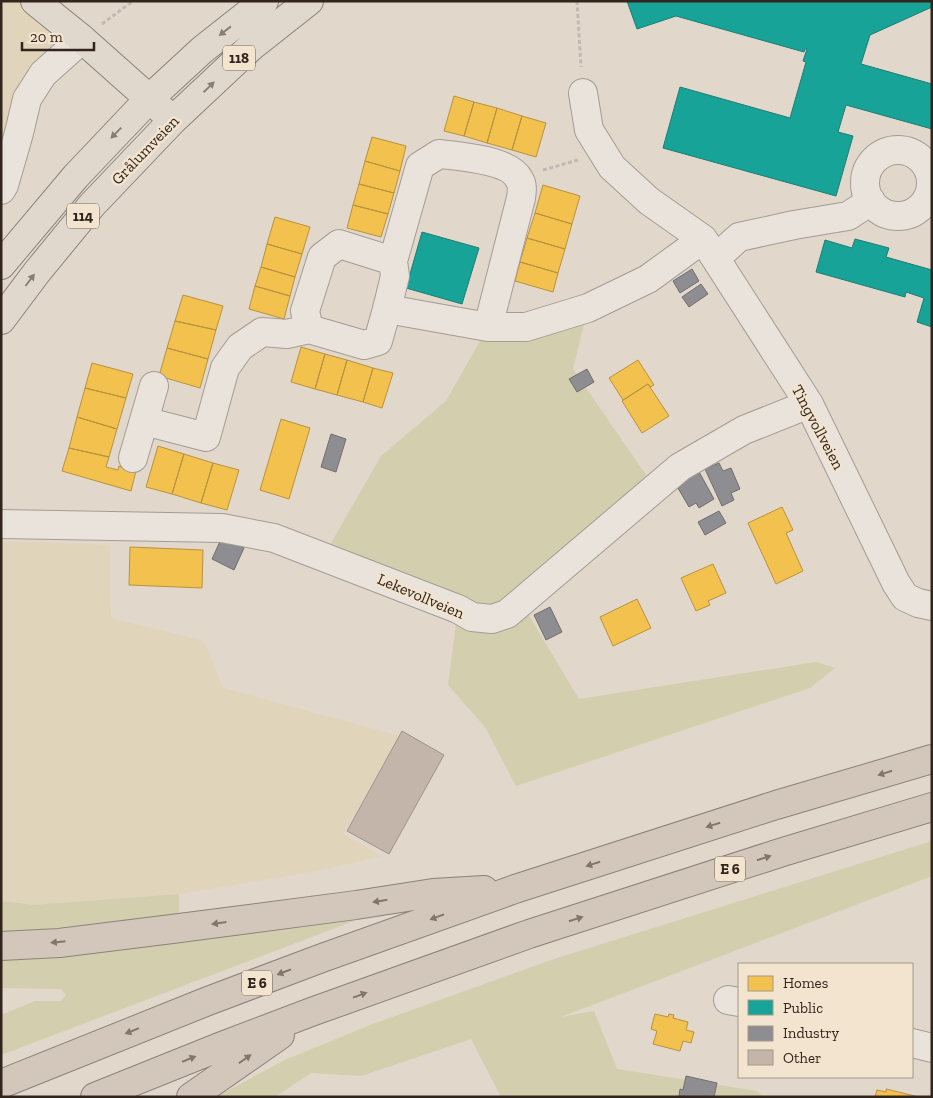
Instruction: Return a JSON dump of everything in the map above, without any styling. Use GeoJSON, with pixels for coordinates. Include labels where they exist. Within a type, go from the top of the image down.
{"type":"FeatureCollection","features":[{"type":"Feature","properties":{"kind":"highway","name":"E 6"},"geometry":{"type":"LineString","coordinates":[[1,1084],[208,1001],[516,889],[776,805],[932,759]]}},
{"type":"Feature","properties":{"kind":"highway","name":"E 6"},"geometry":{"type":"LineString","coordinates":[[95,1097],[314,1011],[548,928],[786,851],[932,807]]}},
{"type":"Feature","properties":{"kind":"highway","name":"E 6"},"geometry":{"type":"LineString","coordinates":[[1,946],[58,942],[162,930],[433,893],[516,889]]}},
{"type":"Feature","properties":{"kind":"highway","name":"E 6"},"geometry":{"type":"LineString","coordinates":[[191,1097],[314,1011]]}},
{"type":"Feature","properties":{"kind":"main road"},"geometry":{"type":"LineString","coordinates":[[35,1],[82,39],[173,120]]}},
{"type":"Feature","properties":{"kind":"main road","name":"Grålumveien"},"geometry":{"type":"LineString","coordinates":[[1,265],[76,176],[150,98],[202,50],[264,1]]}},
{"type":"Feature","properties":{"kind":"main road","name":"Grålumveien"},"geometry":{"type":"LineString","coordinates":[[1,320],[37,272],[92,205],[173,120],[252,46],[309,1]]}},
{"type":"Feature","properties":{"kind":"street"},"geometry":{"type":"LineString","coordinates":[[1,190],[19,133],[27,98],[43,74],[82,39]]}},
{"type":"Feature","properties":{"kind":"street","name":"Tingvollveien"},"geometry":{"type":"LineString","coordinates":[[584,93],[589,130],[612,167],[649,201],[710,249],[809,404],[896,583],[905,597],[924,611]]}},
{"type":"Feature","properties":{"kind":"street"},"geometry":{"type":"LineString","coordinates":[[144,421],[206,436],[225,368],[240,348],[262,332],[287,334],[309,328],[364,345],[378,341],[396,276],[393,261],[420,166],[439,154],[484,160],[510,170],[518,177],[522,186],[521,198],[488,327]]}},
{"type":"Feature","properties":{"kind":"street"},"geometry":{"type":"LineString","coordinates":[[387,309],[488,327],[526,327],[588,308],[738,237],[848,216],[871,202]]}},
{"type":"Feature","properties":{"kind":"street"},"geometry":{"type":"LineString","coordinates":[[309,328],[305,311],[322,257],[339,244],[393,261]]}},
{"type":"Feature","properties":{"kind":"street"},"geometry":{"type":"LineString","coordinates":[[133,458],[154,386]]}},
{"type":"Feature","properties":{"kind":"street","name":"Lekevollveien"},"geometry":{"type":"LineString","coordinates":[[1,524],[222,528],[265,536],[458,609],[472,617],[492,620],[507,614],[680,467],[744,430],[809,404]]}},
{"type":"Feature","properties":{"kind":"street"},"geometry":{"type":"LineString","coordinates":[[913,1043],[932,1048]]}},
{"type":"Feature","properties":{"kind":"path"},"geometry":{"type":"LineString","coordinates":[[82,39],[133,1]]}},
{"type":"Feature","properties":{"kind":"path"},"geometry":{"type":"LineString","coordinates":[[578,1],[584,93]]}},
{"type":"Feature","properties":{"kind":"path"},"geometry":{"type":"LineString","coordinates":[[518,177],[604,153]]}},
{"type":"Feature","properties":{"kind":"shaded area"},"geometry":{"type":"Polygon","coordinates":[[[1,1],[35,1],[82,39],[43,74],[1,190],[1,1]]]}},
{"type":"Feature","properties":{"kind":"shaded area"},"geometry":{"type":"Polygon","coordinates":[[[588,308],[573,369],[655,488],[521,602],[579,699],[816,662],[835,668],[810,688],[516,786],[485,727],[448,685],[458,609],[323,557],[381,456],[446,401],[488,327],[588,308]]]}},
{"type":"Feature","properties":{"kind":"shaded area"},"geometry":{"type":"Polygon","coordinates":[[[1,541],[110,545],[111,618],[204,641],[223,688],[400,736],[343,834],[381,856],[322,870],[179,894],[34,905],[1,901],[1,541]]]}},
{"type":"Feature","properties":{"kind":"shaded area"},"geometry":{"type":"Polygon","coordinates":[[[932,841],[932,876],[561,1017],[594,1011],[617,1069],[757,1091],[763,1097],[501,1097],[471,1039],[361,1076],[311,1073],[275,1097],[216,1097],[285,1060],[370,1025],[554,959],[932,841]]]}},
{"type":"Feature","properties":{"kind":"shaded area"},"geometry":{"type":"Polygon","coordinates":[[[179,894],[179,914],[18,932],[1,931],[1,901],[34,905],[179,894]]]}},
{"type":"Feature","properties":{"kind":"shaded area"},"geometry":{"type":"Polygon","coordinates":[[[358,912],[359,919],[1,1055],[1,1015],[35,1001],[61,1001],[66,995],[61,989],[1,988],[1,956],[358,912]]]}},
{"type":"Feature","properties":{"kind":"building: Homes"},"geometry":{"type":"Polygon","coordinates":[[[454,96],[474,102],[464,136],[444,131],[454,96]]]}},
{"type":"Feature","properties":{"kind":"building: Homes"},"geometry":{"type":"Polygon","coordinates":[[[474,102],[497,108],[487,143],[464,136],[474,102]]]}},
{"type":"Feature","properties":{"kind":"building: Homes"},"geometry":{"type":"Polygon","coordinates":[[[497,108],[522,116],[512,150],[487,143],[497,108]]]}},
{"type":"Feature","properties":{"kind":"building: Homes"},"geometry":{"type":"Polygon","coordinates":[[[522,116],[546,123],[536,157],[512,150],[522,116]]]}},
{"type":"Feature","properties":{"kind":"building: Homes"},"geometry":{"type":"Polygon","coordinates":[[[372,137],[406,146],[400,171],[365,161],[372,137]]]}},
{"type":"Feature","properties":{"kind":"building: Homes"},"geometry":{"type":"Polygon","coordinates":[[[365,161],[400,171],[394,193],[359,184],[365,161]]]}},
{"type":"Feature","properties":{"kind":"building: Homes"},"geometry":{"type":"Polygon","coordinates":[[[359,184],[394,193],[388,214],[353,205],[359,184]]]}},
{"type":"Feature","properties":{"kind":"building: Homes"},"geometry":{"type":"Polygon","coordinates":[[[543,185],[580,196],[572,224],[535,213],[543,185]]]}},
{"type":"Feature","properties":{"kind":"building: Homes"},"geometry":{"type":"Polygon","coordinates":[[[353,205],[388,214],[381,237],[347,228],[353,205]]]}},
{"type":"Feature","properties":{"kind":"building: Homes"},"geometry":{"type":"Polygon","coordinates":[[[535,213],[572,224],[565,249],[527,238],[535,213]]]}},
{"type":"Feature","properties":{"kind":"building: Homes"},"geometry":{"type":"Polygon","coordinates":[[[275,217],[310,227],[302,254],[267,244],[275,217]]]}},
{"type":"Feature","properties":{"kind":"building: Homes"},"geometry":{"type":"Polygon","coordinates":[[[527,238],[565,249],[558,273],[520,262],[527,238]]]}},
{"type":"Feature","properties":{"kind":"building: Homes"},"geometry":{"type":"Polygon","coordinates":[[[267,244],[302,254],[295,277],[261,267],[267,244]]]}},
{"type":"Feature","properties":{"kind":"building: Homes"},"geometry":{"type":"Polygon","coordinates":[[[520,262],[558,273],[553,292],[515,281],[520,262]]]}},
{"type":"Feature","properties":{"kind":"building: Homes"},"geometry":{"type":"Polygon","coordinates":[[[261,267],[295,277],[290,296],[255,286],[261,267]]]}},
{"type":"Feature","properties":{"kind":"building: Homes"},"geometry":{"type":"Polygon","coordinates":[[[255,286],[290,296],[284,319],[249,309],[255,286]]]}},
{"type":"Feature","properties":{"kind":"building: Homes"},"geometry":{"type":"Polygon","coordinates":[[[183,295],[223,306],[216,330],[175,321],[183,295]]]}},
{"type":"Feature","properties":{"kind":"building: Homes"},"geometry":{"type":"Polygon","coordinates":[[[175,321],[216,330],[208,359],[167,348],[175,321]]]}},
{"type":"Feature","properties":{"kind":"building: Homes"},"geometry":{"type":"Polygon","coordinates":[[[301,347],[325,354],[315,389],[291,382],[301,347]]]}},
{"type":"Feature","properties":{"kind":"building: Homes"},"geometry":{"type":"Polygon","coordinates":[[[167,348],[208,359],[200,388],[159,376],[167,348]]]}},
{"type":"Feature","properties":{"kind":"building: Homes"},"geometry":{"type":"Polygon","coordinates":[[[325,354],[347,360],[337,395],[315,389],[325,354]]]}},
{"type":"Feature","properties":{"kind":"building: Homes"},"geometry":{"type":"Polygon","coordinates":[[[347,360],[373,368],[363,402],[337,395],[347,360]]]}},
{"type":"Feature","properties":{"kind":"building: Homes"},"geometry":{"type":"Polygon","coordinates":[[[638,360],[654,385],[650,387],[648,384],[623,400],[609,378],[638,360]]]}},
{"type":"Feature","properties":{"kind":"building: Homes"},"geometry":{"type":"Polygon","coordinates":[[[92,363],[133,374],[126,398],[85,388],[92,363]]]}},
{"type":"Feature","properties":{"kind":"building: Homes"},"geometry":{"type":"Polygon","coordinates":[[[373,368],[393,373],[382,408],[363,402],[373,368]]]}},
{"type":"Feature","properties":{"kind":"building: Homes"},"geometry":{"type":"Polygon","coordinates":[[[648,384],[669,416],[642,433],[622,401],[648,384]]]}},
{"type":"Feature","properties":{"kind":"building: Homes"},"geometry":{"type":"Polygon","coordinates":[[[85,388],[126,398],[117,429],[77,417],[85,388]]]}},
{"type":"Feature","properties":{"kind":"building: Homes"},"geometry":{"type":"Polygon","coordinates":[[[77,417],[117,429],[109,457],[69,448],[77,417]]]}},
{"type":"Feature","properties":{"kind":"building: Homes"},"geometry":{"type":"Polygon","coordinates":[[[281,419],[310,428],[289,499],[260,490],[281,419]]]}},
{"type":"Feature","properties":{"kind":"building: Homes"},"geometry":{"type":"Polygon","coordinates":[[[158,446],[184,454],[172,494],[146,487],[158,446]]]}},
{"type":"Feature","properties":{"kind":"building: Homes"},"geometry":{"type":"Polygon","coordinates":[[[69,448],[109,457],[106,467],[118,470],[119,466],[136,471],[131,491],[62,471],[69,448]]]}},
{"type":"Feature","properties":{"kind":"building: Homes"},"geometry":{"type":"Polygon","coordinates":[[[184,454],[213,463],[201,503],[172,494],[184,454]]]}},
{"type":"Feature","properties":{"kind":"building: Homes"},"geometry":{"type":"Polygon","coordinates":[[[213,463],[239,470],[227,510],[201,503],[213,463]]]}},
{"type":"Feature","properties":{"kind":"building: Homes"},"geometry":{"type":"Polygon","coordinates":[[[782,507],[793,530],[786,533],[803,571],[776,584],[748,523],[782,507]]]}},
{"type":"Feature","properties":{"kind":"building: Homes"},"geometry":{"type":"Polygon","coordinates":[[[130,547],[203,550],[202,588],[129,585],[130,547]]]}},
{"type":"Feature","properties":{"kind":"building: Homes"},"geometry":{"type":"Polygon","coordinates":[[[713,564],[726,593],[708,601],[710,605],[696,611],[681,578],[713,564]]]}},
{"type":"Feature","properties":{"kind":"building: Homes"},"geometry":{"type":"Polygon","coordinates":[[[637,599],[651,628],[613,646],[600,617],[637,599]]]}},
{"type":"Feature","properties":{"kind":"building: Homes"},"geometry":{"type":"Polygon","coordinates":[[[655,1014],[668,1017],[669,1014],[674,1015],[673,1018],[688,1022],[686,1030],[694,1032],[691,1043],[683,1041],[680,1051],[653,1044],[657,1031],[651,1029],[655,1014]]]}},
{"type":"Feature","properties":{"kind":"building: Homes"},"geometry":{"type":"Polygon","coordinates":[[[886,1089],[919,1097],[875,1097],[877,1090],[886,1092],[886,1089]]]}},
{"type":"Feature","properties":{"kind":"building: Public"},"geometry":{"type":"Polygon","coordinates":[[[627,1],[932,1],[932,7],[870,35],[861,64],[932,84],[932,129],[846,105],[838,132],[853,136],[836,196],[663,148],[680,87],[790,118],[806,62],[803,61],[807,49],[804,52],[676,16],[637,29],[627,1]]]}},
{"type":"Feature","properties":{"kind":"building: Public"},"geometry":{"type":"Polygon","coordinates":[[[422,232],[479,248],[462,304],[406,288],[422,232]]]}},
{"type":"Feature","properties":{"kind":"building: Public"},"geometry":{"type":"Polygon","coordinates":[[[855,239],[889,248],[886,257],[932,270],[932,327],[917,322],[924,298],[906,292],[905,297],[816,272],[825,240],[852,248],[855,239]]]}},
{"type":"Feature","properties":{"kind":"building: Industry"},"geometry":{"type":"Polygon","coordinates":[[[692,269],[699,281],[680,293],[673,281],[692,269]]]}},
{"type":"Feature","properties":{"kind":"building: Industry"},"geometry":{"type":"Polygon","coordinates":[[[701,284],[708,294],[689,307],[682,297],[701,284]]]}},
{"type":"Feature","properties":{"kind":"building: Industry"},"geometry":{"type":"Polygon","coordinates":[[[587,369],[594,382],[577,392],[569,379],[587,369]]]}},
{"type":"Feature","properties":{"kind":"building: Industry"},"geometry":{"type":"Polygon","coordinates":[[[331,434],[346,439],[336,472],[321,467],[331,434]]]}},
{"type":"Feature","properties":{"kind":"building: Industry"},"geometry":{"type":"Polygon","coordinates":[[[719,463],[723,471],[731,468],[740,489],[731,493],[734,500],[722,506],[705,469],[719,463]]]}},
{"type":"Feature","properties":{"kind":"building: Industry"},"geometry":{"type":"Polygon","coordinates":[[[698,470],[714,499],[699,508],[696,503],[689,507],[675,483],[698,470]]]}},
{"type":"Feature","properties":{"kind":"building: Industry"},"geometry":{"type":"Polygon","coordinates":[[[719,511],[726,523],[705,535],[698,522],[719,511]]]}},
{"type":"Feature","properties":{"kind":"building: Industry"},"geometry":{"type":"Polygon","coordinates":[[[222,537],[244,548],[234,570],[212,559],[222,537]]]}},
{"type":"Feature","properties":{"kind":"building: Industry"},"geometry":{"type":"Polygon","coordinates":[[[550,607],[562,632],[546,640],[534,615],[550,607]]]}},
{"type":"Feature","properties":{"kind":"building: Industry"},"geometry":{"type":"Polygon","coordinates":[[[686,1076],[717,1083],[714,1097],[679,1096],[680,1089],[683,1090],[686,1076]]]}},
{"type":"Feature","properties":{"kind":"building: Other"},"geometry":{"type":"Polygon","coordinates":[[[402,731],[444,755],[389,854],[347,831],[402,731]]]}}]}
